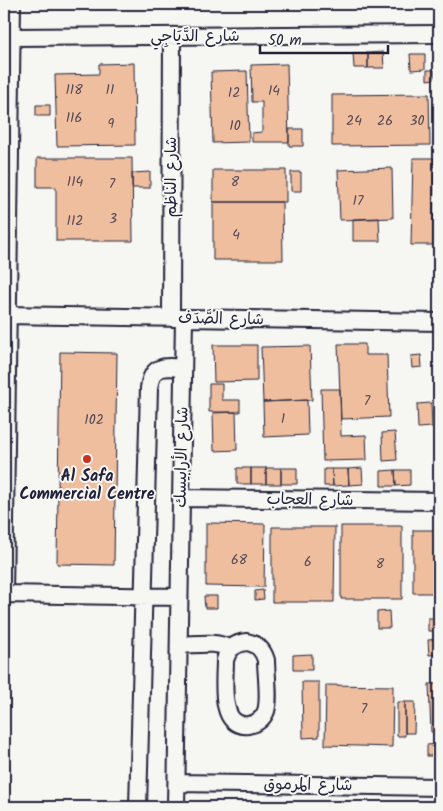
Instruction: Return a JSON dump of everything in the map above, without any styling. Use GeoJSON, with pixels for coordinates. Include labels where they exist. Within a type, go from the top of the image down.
{"type":"FeatureCollection","features":[{"type":"Feature","properties":{"kind":"street"},"geometry":{"type":"LineString","coordinates":[[12,4],[6,315],[4,594],[179,597]]}},
{"type":"Feature","properties":{"kind":"street","name":"شارع الدَّيَاجِي"},"geometry":{"type":"LineString","coordinates":[[12,37],[439,34]]}},
{"type":"Feature","properties":{"kind":"street","name":"شارع الناظم"},"geometry":{"type":"LineString","coordinates":[[172,36],[177,318]]}},
{"type":"Feature","properties":{"kind":"street","name":"شارع الصَّدَف"},"geometry":{"type":"LineString","coordinates":[[6,315],[439,322]]}},
{"type":"Feature","properties":{"kind":"street","name":"شارع الأرابيسك"},"geometry":{"type":"LineString","coordinates":[[176,807],[183,368],[177,318]]}},
{"type":"Feature","properties":{"kind":"street"},"geometry":{"type":"LineString","coordinates":[[138,807],[150,378],[160,368],[167,366],[183,368]]}},
{"type":"Feature","properties":{"kind":"street","name":"شارع العجاب"},"geometry":{"type":"LineString","coordinates":[[181,498],[439,502]]}},
{"type":"Feature","properties":{"kind":"street"},"geometry":{"type":"LineString","coordinates":[[247,642],[254,644],[264,653],[266,660],[267,708],[260,720],[255,723],[242,725],[236,722],[228,712],[226,706],[225,660],[230,649],[235,645],[247,642]]}},
{"type":"Feature","properties":{"kind":"street"},"geometry":{"type":"LineString","coordinates":[[179,645],[216,644],[230,649]]}},
{"type":"Feature","properties":{"kind":"street","name":"شارع المرموق"},"geometry":{"type":"LineString","coordinates":[[176,783],[439,787]]}},
{"type":"Feature","properties":{"kind":"building"},"geometry":{"type":"Polygon","coordinates":[[[383,52],[384,68],[368,68],[368,53],[383,52]]]}},
{"type":"Feature","properties":{"kind":"building"},"geometry":{"type":"Polygon","coordinates":[[[353,53],[368,53],[368,68],[354,68],[353,53]]]}},
{"type":"Feature","properties":{"kind":"building"},"geometry":{"type":"Polygon","coordinates":[[[410,54],[425,54],[425,69],[411,70],[410,54]]]}},
{"type":"Feature","properties":{"kind":"building"},"geometry":{"type":"Polygon","coordinates":[[[134,63],[135,145],[57,146],[55,75],[99,74],[99,64],[134,63]]]}},
{"type":"Feature","properties":{"kind":"building"},"geometry":{"type":"Polygon","coordinates":[[[287,64],[289,142],[252,142],[252,133],[262,132],[262,102],[252,102],[251,65],[287,64]]]}},
{"type":"Feature","properties":{"kind":"building"},"geometry":{"type":"Polygon","coordinates":[[[427,70],[434,70],[434,79],[427,80],[427,70]]]}},
{"type":"Feature","properties":{"kind":"building"},"geometry":{"type":"Polygon","coordinates":[[[247,71],[249,142],[213,143],[211,72],[247,71]]]}},
{"type":"Feature","properties":{"kind":"building"},"geometry":{"type":"Polygon","coordinates":[[[429,94],[430,145],[332,146],[332,95],[429,94]]]}},
{"type":"Feature","properties":{"kind":"building"},"geometry":{"type":"Polygon","coordinates":[[[36,105],[50,105],[50,116],[36,116],[36,105]]]}},
{"type":"Feature","properties":{"kind":"building"},"geometry":{"type":"Polygon","coordinates":[[[289,129],[303,129],[303,146],[289,146],[289,129]]]}},
{"type":"Feature","properties":{"kind":"building"},"geometry":{"type":"Polygon","coordinates":[[[37,158],[132,158],[133,241],[56,241],[56,187],[37,187],[37,158]]]}},
{"type":"Feature","properties":{"kind":"building"},"geometry":{"type":"Polygon","coordinates":[[[413,158],[434,158],[433,245],[411,245],[413,158]]]}},
{"type":"Feature","properties":{"kind":"building"},"geometry":{"type":"Polygon","coordinates":[[[392,168],[393,218],[340,220],[338,170],[392,168]]]}},
{"type":"Feature","properties":{"kind":"building"},"geometry":{"type":"Polygon","coordinates":[[[213,170],[286,170],[286,202],[213,202],[213,170]]]}},
{"type":"Feature","properties":{"kind":"building"},"geometry":{"type":"Polygon","coordinates":[[[150,172],[150,188],[132,188],[132,173],[150,172]]]}},
{"type":"Feature","properties":{"kind":"building"},"geometry":{"type":"Polygon","coordinates":[[[291,172],[301,172],[301,191],[291,191],[291,172]]]}},
{"type":"Feature","properties":{"kind":"building"},"geometry":{"type":"Polygon","coordinates":[[[213,202],[282,202],[283,260],[213,260],[213,202]]]}},
{"type":"Feature","properties":{"kind":"building"},"geometry":{"type":"Polygon","coordinates":[[[379,218],[380,241],[353,241],[353,219],[379,218]]]}},
{"type":"Feature","properties":{"kind":"building"},"geometry":{"type":"Polygon","coordinates":[[[338,344],[365,344],[365,355],[387,355],[389,417],[341,419],[338,344]]]}},
{"type":"Feature","properties":{"kind":"building"},"geometry":{"type":"Polygon","coordinates":[[[213,345],[257,345],[257,381],[214,382],[213,345]]]}},
{"type":"Feature","properties":{"kind":"building"},"geometry":{"type":"Polygon","coordinates":[[[310,346],[312,400],[263,402],[261,347],[310,346]]]}},
{"type":"Feature","properties":{"kind":"building","name":"Al Safa Commercial Centre"},"geometry":{"type":"Polygon","coordinates":[[[60,352],[117,353],[114,565],[57,564],[60,352]]]}},
{"type":"Feature","properties":{"kind":"building"},"geometry":{"type":"Polygon","coordinates":[[[421,355],[422,367],[412,368],[411,356],[421,355]]]}},
{"type":"Feature","properties":{"kind":"building"},"geometry":{"type":"Polygon","coordinates":[[[209,384],[222,384],[222,400],[240,400],[240,412],[209,412],[209,384]]]}},
{"type":"Feature","properties":{"kind":"building"},"geometry":{"type":"Polygon","coordinates":[[[321,389],[340,389],[341,436],[366,435],[367,460],[323,461],[321,389]]]}},
{"type":"Feature","properties":{"kind":"building"},"geometry":{"type":"Polygon","coordinates":[[[307,400],[308,435],[264,437],[263,402],[307,400]]]}},
{"type":"Feature","properties":{"kind":"building"},"geometry":{"type":"Polygon","coordinates":[[[431,403],[432,427],[418,428],[417,404],[431,403]]]}},
{"type":"Feature","properties":{"kind":"building"},"geometry":{"type":"Polygon","coordinates":[[[236,412],[237,450],[214,451],[213,413],[236,412]]]}},
{"type":"Feature","properties":{"kind":"building"},"geometry":{"type":"Polygon","coordinates":[[[395,432],[397,460],[383,461],[382,433],[395,432]]]}},
{"type":"Feature","properties":{"kind":"building"},"geometry":{"type":"Polygon","coordinates":[[[237,468],[251,468],[251,484],[237,484],[237,468]]]}},
{"type":"Feature","properties":{"kind":"building"},"geometry":{"type":"Polygon","coordinates":[[[251,468],[266,468],[266,484],[251,484],[251,468]]]}},
{"type":"Feature","properties":{"kind":"building"},"geometry":{"type":"Polygon","coordinates":[[[266,468],[281,468],[281,484],[266,484],[266,468]]]}},
{"type":"Feature","properties":{"kind":"building"},"geometry":{"type":"Polygon","coordinates":[[[281,468],[297,468],[297,484],[281,484],[281,468]]]}},
{"type":"Feature","properties":{"kind":"building"},"geometry":{"type":"Polygon","coordinates":[[[362,468],[363,484],[349,485],[348,469],[362,468]]]}},
{"type":"Feature","properties":{"kind":"building"},"geometry":{"type":"Polygon","coordinates":[[[324,469],[332,469],[333,486],[324,486],[324,469]]]}},
{"type":"Feature","properties":{"kind":"building"},"geometry":{"type":"Polygon","coordinates":[[[332,469],[348,469],[349,485],[333,486],[332,469]]]}},
{"type":"Feature","properties":{"kind":"building"},"geometry":{"type":"Polygon","coordinates":[[[395,470],[396,486],[381,486],[381,471],[395,470]]]}},
{"type":"Feature","properties":{"kind":"building"},"geometry":{"type":"Polygon","coordinates":[[[395,470],[410,470],[410,485],[396,486],[395,470]]]}},
{"type":"Feature","properties":{"kind":"building"},"geometry":{"type":"Polygon","coordinates":[[[206,523],[265,524],[264,587],[206,586],[206,523]]]}},
{"type":"Feature","properties":{"kind":"building"},"geometry":{"type":"Polygon","coordinates":[[[341,526],[402,526],[402,599],[341,599],[341,526]]]}},
{"type":"Feature","properties":{"kind":"building"},"geometry":{"type":"Polygon","coordinates":[[[272,527],[335,527],[334,602],[272,602],[272,527]]]}},
{"type":"Feature","properties":{"kind":"building"},"geometry":{"type":"Polygon","coordinates":[[[413,530],[439,530],[439,593],[413,593],[413,530]]]}},
{"type":"Feature","properties":{"kind":"building"},"geometry":{"type":"Polygon","coordinates":[[[263,590],[264,599],[255,600],[255,591],[263,590]]]}},
{"type":"Feature","properties":{"kind":"building"},"geometry":{"type":"Polygon","coordinates":[[[204,596],[217,596],[217,608],[205,608],[204,596]]]}},
{"type":"Feature","properties":{"kind":"building"},"geometry":{"type":"Polygon","coordinates":[[[389,611],[390,628],[377,628],[377,612],[389,611]]]}},
{"type":"Feature","properties":{"kind":"building"},"geometry":{"type":"Polygon","coordinates":[[[428,618],[437,618],[438,631],[428,631],[428,618]]]}},
{"type":"Feature","properties":{"kind":"building"},"geometry":{"type":"Polygon","coordinates":[[[439,639],[439,654],[429,655],[428,640],[439,639]]]}},
{"type":"Feature","properties":{"kind":"building"},"geometry":{"type":"Polygon","coordinates":[[[312,654],[312,670],[293,670],[293,655],[312,654]]]}},
{"type":"Feature","properties":{"kind":"building"},"geometry":{"type":"Polygon","coordinates":[[[302,682],[319,682],[319,737],[303,738],[302,682]]]}},
{"type":"Feature","properties":{"kind":"building"},"geometry":{"type":"Polygon","coordinates":[[[429,684],[439,684],[439,732],[431,732],[429,684]]]}},
{"type":"Feature","properties":{"kind":"building"},"geometry":{"type":"Polygon","coordinates":[[[326,685],[393,686],[392,747],[325,745],[326,685]]]}},
{"type":"Feature","properties":{"kind":"building"},"geometry":{"type":"Polygon","coordinates":[[[397,702],[405,702],[405,736],[397,736],[397,702]]]}},
{"type":"Feature","properties":{"kind":"building"},"geometry":{"type":"Polygon","coordinates":[[[405,702],[415,702],[414,733],[405,733],[405,702]]]}},
{"type":"Feature","properties":{"kind":"building"},"geometry":{"type":"Polygon","coordinates":[[[438,744],[439,756],[427,756],[427,745],[438,744]]]}},
{"type":"Feature","properties":{"kind":"place","name":"Al Safa Commercial Centre"},"geometry":{"type":"Point","coordinates":[87,459]}}]}
